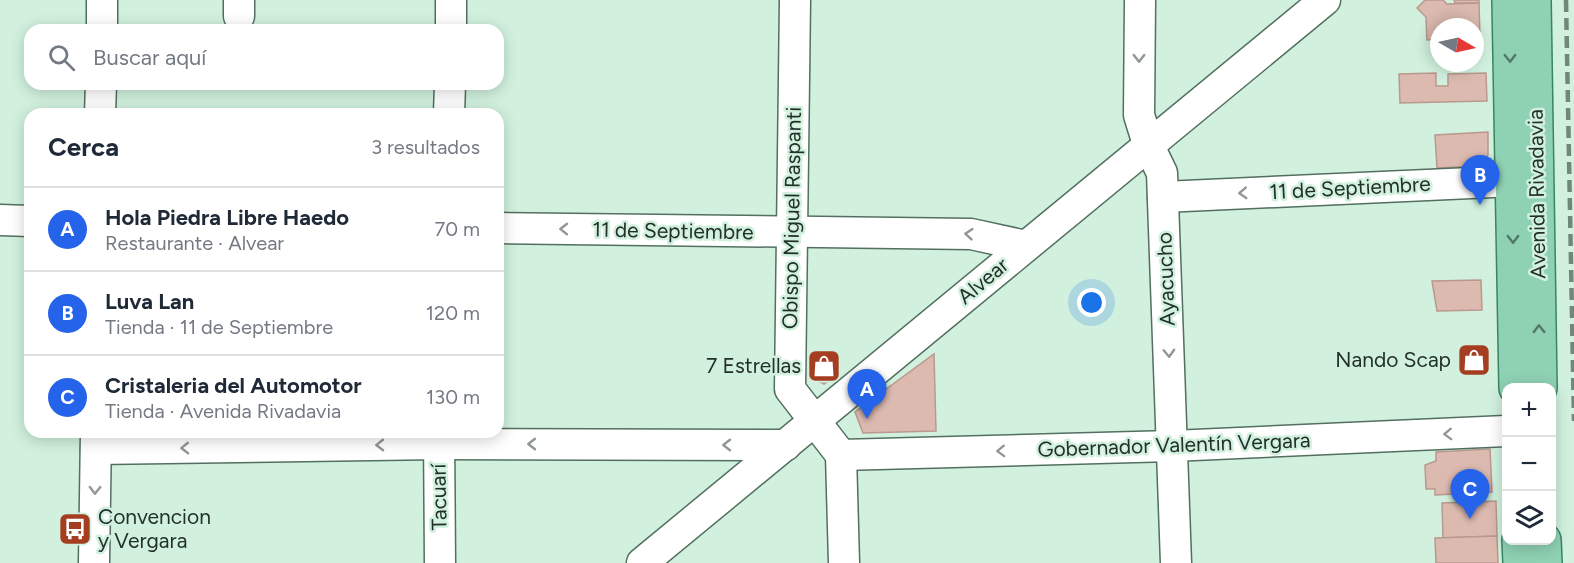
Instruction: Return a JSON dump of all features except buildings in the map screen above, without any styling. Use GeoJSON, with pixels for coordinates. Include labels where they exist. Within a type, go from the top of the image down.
{"type":"FeatureCollection","features":[{"type":"Feature","properties":{"kind":"main road","name":"Avenida Rivadavia"},"geometry":{"type":"LineString","coordinates":[[1509,0],[1540,383]]}},
{"type":"Feature","properties":{"kind":"main road","name":"Avenida Rivadavia"},"geometry":{"type":"LineString","coordinates":[[1516,383],[1534,0]]}},
{"type":"Feature","properties":{"kind":"main road"},"geometry":{"type":"LineString","coordinates":[[1519,545],[1520,563]]}},
{"type":"Feature","properties":{"kind":"main road"},"geometry":{"type":"LineString","coordinates":[[1544,545],[1545,563]]}},
{"type":"Feature","properties":{"kind":"street"},"geometry":{"type":"LineString","coordinates":[[102,0],[102,24]]}},
{"type":"Feature","properties":{"kind":"street"},"geometry":{"type":"LineString","coordinates":[[451,0],[451,24]]}},
{"type":"Feature","properties":{"kind":"street","name":"Obispo Miguel Raspanti"},"geometry":{"type":"LineString","coordinates":[[795,0],[790,389],[841,455]]}},
{"type":"Feature","properties":{"kind":"street","name":"Ayacucho"},"geometry":{"type":"LineString","coordinates":[[1140,0],[1139,115],[1148,144],[1160,163],[1163,197],[1176,563]]}},
{"type":"Feature","properties":{"kind":"street","name":"Alvear"},"geometry":{"type":"LineString","coordinates":[[642,563],[1325,0]]}},
{"type":"Feature","properties":{"kind":"street"},"geometry":{"type":"LineString","coordinates":[[100,108],[101,90]]}},
{"type":"Feature","properties":{"kind":"street"},"geometry":{"type":"LineString","coordinates":[[449,108],[450,90]]}},
{"type":"Feature","properties":{"kind":"street","name":"11 de Septiembre"},"geometry":{"type":"LineString","coordinates":[[1163,197],[1524,180]]}},
{"type":"Feature","properties":{"kind":"street"},"geometry":{"type":"LineString","coordinates":[[0,220],[24,220]]}},
{"type":"Feature","properties":{"kind":"street","name":"11 de Septiembre"},"geometry":{"type":"LineString","coordinates":[[504,228],[971,234],[1026,246]]}},
{"type":"Feature","properties":{"kind":"street","name":"Gobernador Valentín Vergara"},"geometry":{"type":"LineString","coordinates":[[841,455],[1172,446],[1502,431]]}},
{"type":"Feature","properties":{"kind":"street"},"geometry":{"type":"LineString","coordinates":[[94,563],[96,440],[439,438],[786,445]]}},
{"type":"Feature","properties":{"kind":"street","name":"Tacuarí"},"geometry":{"type":"LineString","coordinates":[[439,438],[440,563]]}},
{"type":"Feature","properties":{"kind":"street"},"geometry":{"type":"LineString","coordinates":[[841,455],[844,563]]}},
{"type":"Feature","properties":{"kind":"railway"},"geometry":{"type":"LineString","coordinates":[[1566,0],[1574,421]]}},
{"type":"Feature","properties":{"kind":"place","name":"Luva Lan"},"geometry":{"type":"Point","coordinates":[1480,205]}},
{"type":"Feature","properties":{"kind":"place","name":"Nando Scap"},"geometry":{"type":"Point","coordinates":[1474,360]}},
{"type":"Feature","properties":{"kind":"place","name":"7 Estrellas"},"geometry":{"type":"Point","coordinates":[824,366]}},
{"type":"Feature","properties":{"kind":"place","name":"Hola Piedra Libre Haedo"},"geometry":{"type":"Point","coordinates":[867,419]}},
{"type":"Feature","properties":{"kind":"place","name":"Cristaleria del Automotor"},"geometry":{"type":"Point","coordinates":[1470,519]}},
{"type":"Feature","properties":{"kind":"place","name":"Convencion y Vergara"},"geometry":{"type":"Point","coordinates":[75,529]}}]}
